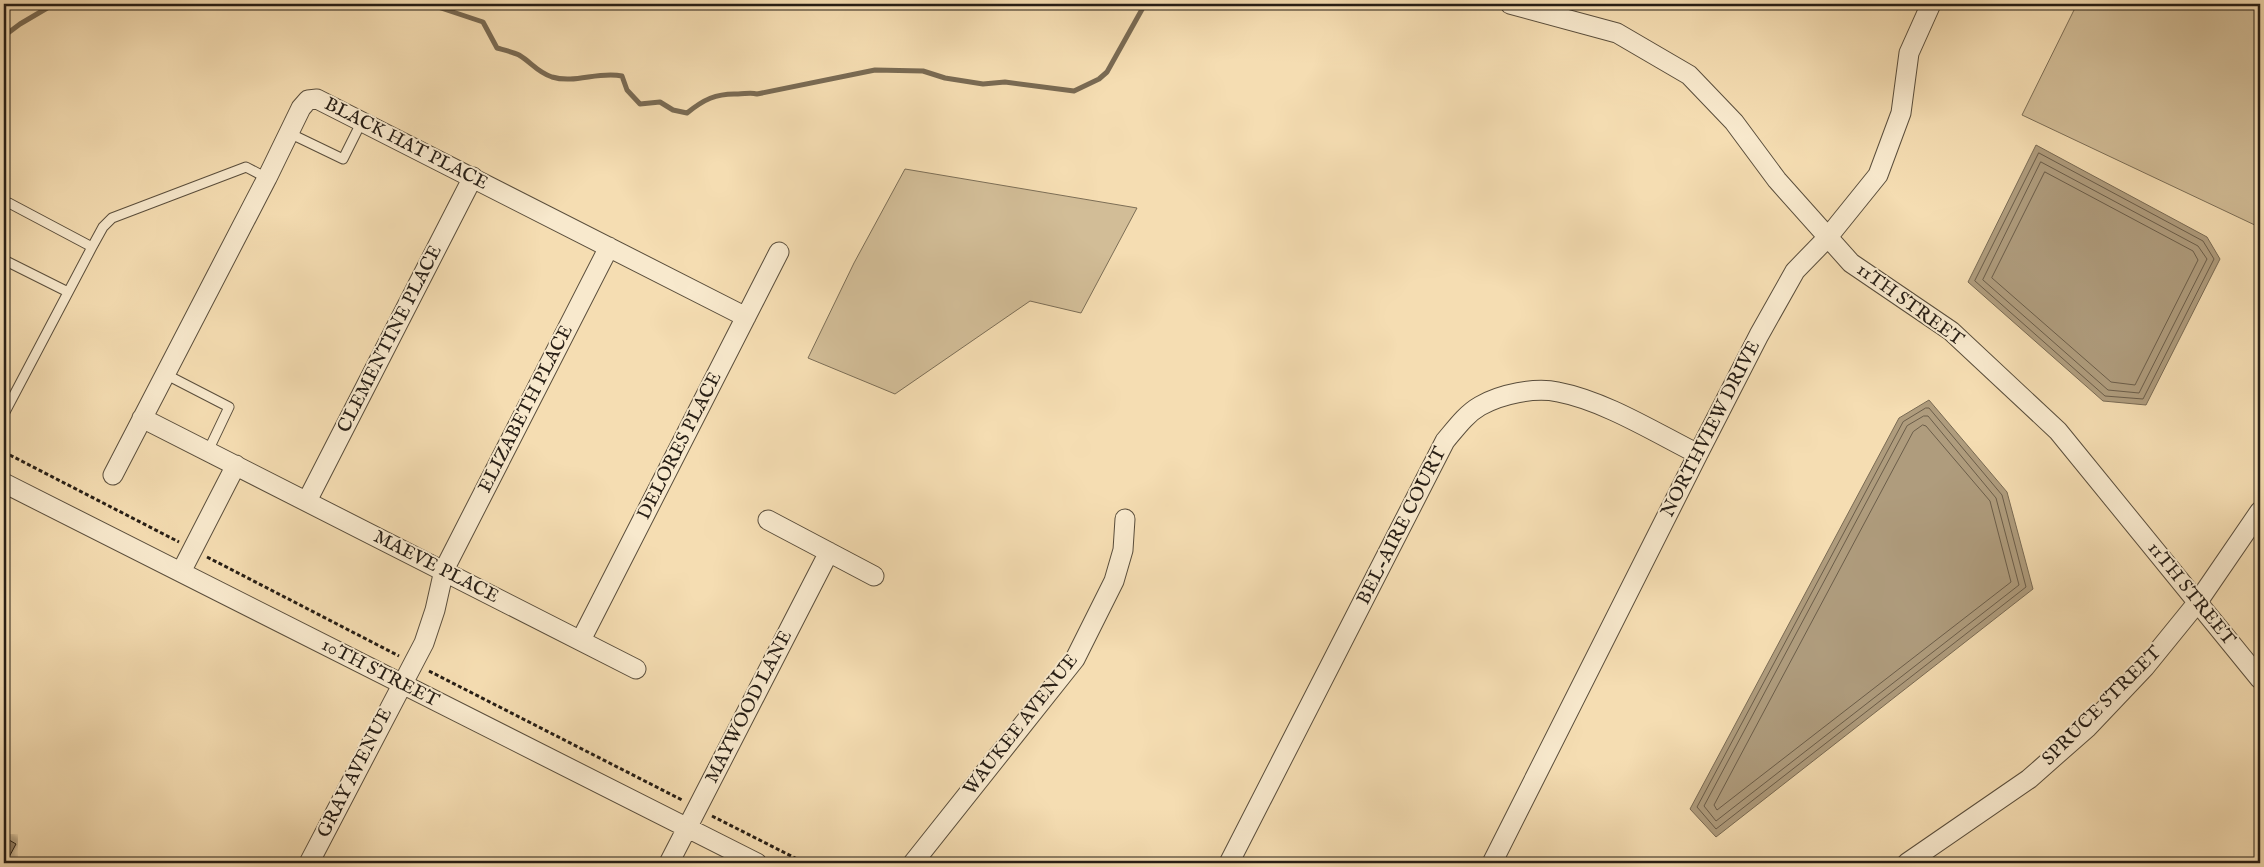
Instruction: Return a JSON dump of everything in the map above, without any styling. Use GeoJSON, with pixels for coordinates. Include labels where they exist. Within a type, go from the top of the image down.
{"type":"FeatureCollection","features":[{"type":"Feature","properties":{"kind":"street","name":"11TH STREET"},"geometry":{"type":"LineString","coordinates":[[1510,4],[1617,33],[1689,75],[1734,122],[1777,180],[1851,263],[1951,331],[2058,431],[2260,679]]}},
{"type":"Feature","properties":{"kind":"street","name":"NORTHVIEW DRIVE"},"geometry":{"type":"LineString","coordinates":[[1492,863],[1759,335],[1795,271],[1828,237],[1878,175],[1901,113],[1909,53],[1931,4]]}},
{"type":"Feature","properties":{"kind":"street","name":"BLACK HAT PLACE"},"geometry":{"type":"LineString","coordinates":[[113,474],[267,178],[301,108],[308,100],[317,99],[362,121],[746,317]]}},
{"type":"Feature","properties":{"kind":"street","name":"CLEMENTINE PLACE"},"geometry":{"type":"LineString","coordinates":[[307,501],[473,177]]}},
{"type":"Feature","properties":{"kind":"street","name":"ELIZABETH PLACE"},"geometry":{"type":"LineString","coordinates":[[402,684],[424,643],[435,610],[444,570],[609,247]]}},
{"type":"Feature","properties":{"kind":"street","name":"DELORES PLACE"},"geometry":{"type":"LineString","coordinates":[[581,640],[779,252]]}},
{"type":"Feature","properties":{"kind":"street","name":"BEL-AIRE COURT"},"geometry":{"type":"LineString","coordinates":[[1230,863],[1445,441],[1463,420],[1480,406],[1506,395],[1558,391],[1609,408],[1698,454]]}},
{"type":"Feature","properties":{"kind":"street","name":"MAEVE PLACE"},"geometry":{"type":"LineString","coordinates":[[142,418],[636,668]]}},
{"type":"Feature","properties":{"kind":"street"},"geometry":{"type":"LineString","coordinates":[[181,572],[236,466]]}},
{"type":"Feature","properties":{"kind":"street","name":"10TH STREET"},"geometry":{"type":"LineString","coordinates":[[4,483],[757,863]]}},
{"type":"Feature","properties":{"kind":"street","name":"SPRUCE STREET"},"geometry":{"type":"LineString","coordinates":[[1907,863],[2029,779],[2080,733],[2145,667],[2197,603],[2260,511]]}},
{"type":"Feature","properties":{"kind":"street","name":"WAUKEE AVENUE"},"geometry":{"type":"LineString","coordinates":[[913,863],[1075,659],[1114,582],[1123,550],[1125,519]]}},
{"type":"Feature","properties":{"kind":"street"},"geometry":{"type":"LineString","coordinates":[[768,520],[874,576]]}},
{"type":"Feature","properties":{"kind":"street","name":"MAYWOOD LANE"},"geometry":{"type":"LineString","coordinates":[[669,863],[828,552]]}},
{"type":"Feature","properties":{"kind":"street","name":"GRAY AVENUE"},"geometry":{"type":"LineString","coordinates":[[309,863],[402,684]]}},
{"type":"Feature","properties":{"kind":"lane"},"geometry":{"type":"LineString","coordinates":[[289,133],[343,159],[362,121]]}},
{"type":"Feature","properties":{"kind":"lane"},"geometry":{"type":"LineString","coordinates":[[4,414],[103,227],[112,218],[246,168],[267,178]]}},
{"type":"Feature","properties":{"kind":"lane"},"geometry":{"type":"LineString","coordinates":[[4,205],[9,203],[92,247]]}},
{"type":"Feature","properties":{"kind":"lane"},"geometry":{"type":"LineString","coordinates":[[4,260],[68,292]]}},
{"type":"Feature","properties":{"kind":"lane"},"geometry":{"type":"LineString","coordinates":[[165,374],[229,407],[208,451]]}},
{"type":"Feature","properties":{"kind":"shaded area"},"geometry":{"type":"Polygon","coordinates":[[[2077,4],[2260,4],[2259,227],[2022,115],[2077,4]]]}},
{"type":"Feature","properties":{"kind":"shaded area"},"geometry":{"type":"Polygon","coordinates":[[[905,169],[1137,208],[1081,313],[1030,301],[895,394],[808,358],[854,263],[905,169]]]}},
{"type":"Feature","properties":{"kind":"water"},"geometry":{"type":"Polygon","coordinates":[[[2036,145],[2207,237],[2220,259],[2146,405],[2103,401],[1968,282],[2036,145]]]}},
{"type":"Feature","properties":{"kind":"water"},"geometry":{"type":"Polygon","coordinates":[[[1929,400],[2007,492],[2033,589],[1716,837],[1690,809],[1899,418],[1929,400]]]}},
{"type":"Feature","properties":{"kind":"building"},"geometry":{"type":"Polygon","coordinates":[[[4,837],[16,844],[8,859],[16,863],[4,863],[4,837]]]}},
{"type":"Feature","properties":{"kind":"waterway"},"geometry":{"type":"LineString","coordinates":[[4,36],[54,4]]}},
{"type":"Feature","properties":{"kind":"waterway"},"geometry":{"type":"LineString","coordinates":[[429,4],[483,22],[497,48],[519,55],[547,75],[561,79],[604,75],[622,76],[627,90],[640,104],[660,102],[673,110],[687,113],[704,101],[716,96],[757,94],[875,70],[923,71],[945,78],[983,84],[1005,82],[1074,91],[1099,79],[1107,72],[1145,4]]}}]}
